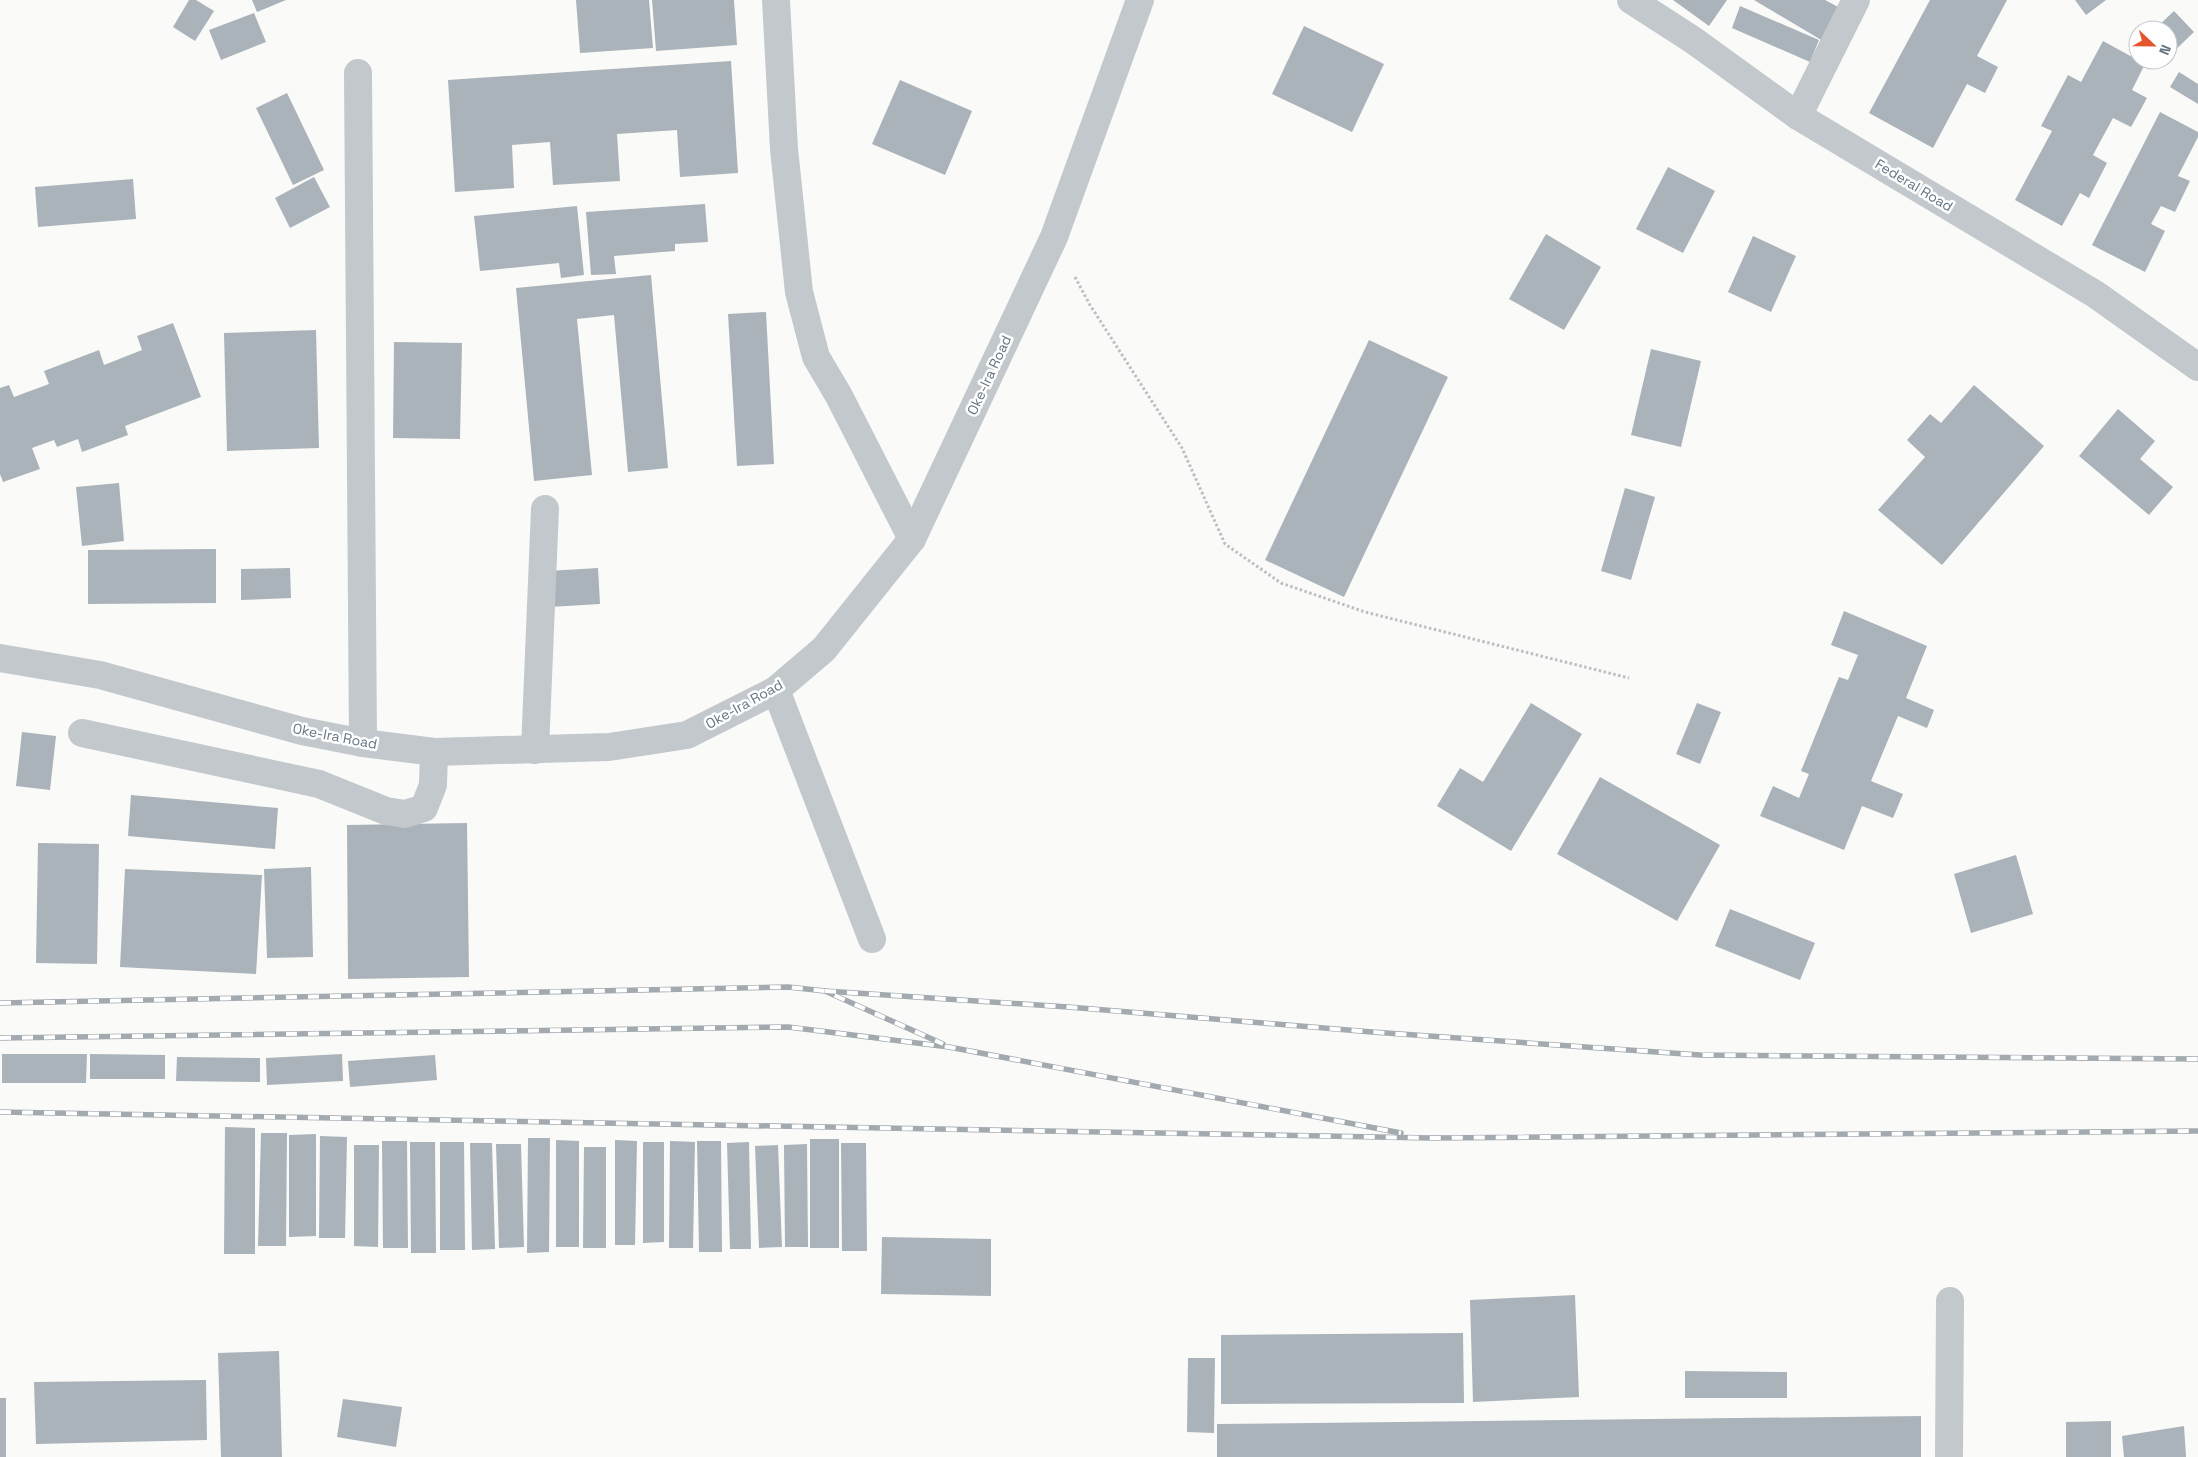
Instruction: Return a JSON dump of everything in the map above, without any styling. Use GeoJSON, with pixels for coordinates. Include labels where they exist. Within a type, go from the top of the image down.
{"type":"FeatureCollection","features":[{"type":"Feature","properties":{"kind":"street"},"geometry":{"type":"LineString","coordinates":[[776,0],[784,149],[799,292],[816,357],[912,539]]}},
{"type":"Feature","properties":{"kind":"street","name":"Oke-Ira Road"},"geometry":{"type":"LineString","coordinates":[[0,659],[100,675],[302,731],[364,743],[434,752],[608,747],[687,735],[776,690],[824,649],[912,539],[1054,237],[1140,0]]}},
{"type":"Feature","properties":{"kind":"street","name":"Federal Road"},"geometry":{"type":"LineString","coordinates":[[1631,0],[1693,40],[1798,116],[2095,294],[2198,367]]}},
{"type":"Feature","properties":{"kind":"street"},"geometry":{"type":"LineString","coordinates":[[1798,116],[1856,0]]}},
{"type":"Feature","properties":{"kind":"street"},"geometry":{"type":"LineString","coordinates":[[358,73],[364,743]]}},
{"type":"Feature","properties":{"kind":"street"},"geometry":{"type":"LineString","coordinates":[[535,750],[545,508]]}},
{"type":"Feature","properties":{"kind":"street"},"geometry":{"type":"LineString","coordinates":[[776,690],[872,939]]}},
{"type":"Feature","properties":{"kind":"street"},"geometry":{"type":"LineString","coordinates":[[82,733],[319,784],[386,811],[405,814],[424,808],[433,785],[434,752]]}},
{"type":"Feature","properties":{"kind":"street"},"geometry":{"type":"LineString","coordinates":[[1949,1457],[1950,1301]]}},
{"type":"Feature","properties":{"kind":"path"},"geometry":{"type":"LineString","coordinates":[[1054,237],[1090,304],[1182,448],[1225,544],[1281,583],[1365,612],[1629,678]]}},
{"type":"Feature","properties":{"kind":"building"},"geometry":{"type":"Polygon","coordinates":[[[189,0],[196,0],[214,11],[195,41],[173,27],[189,0]]]}},
{"type":"Feature","properties":{"kind":"building"},"geometry":{"type":"Polygon","coordinates":[[[252,0],[286,0],[257,12],[252,0]]]}},
{"type":"Feature","properties":{"kind":"building"},"geometry":{"type":"Polygon","coordinates":[[[576,0],[649,0],[653,48],[580,53],[576,0]]]}},
{"type":"Feature","properties":{"kind":"building"},"geometry":{"type":"Polygon","coordinates":[[[652,0],[734,0],[737,45],[656,51],[652,0]]]}},
{"type":"Feature","properties":{"kind":"building"},"geometry":{"type":"Polygon","coordinates":[[[1673,0],[1727,0],[1709,26],[1673,0]]]}},
{"type":"Feature","properties":{"kind":"building"},"geometry":{"type":"Polygon","coordinates":[[[1754,0],[1825,0],[1842,9],[1823,41],[1754,0]]]}},
{"type":"Feature","properties":{"kind":"building"},"geometry":{"type":"Polygon","coordinates":[[[1930,0],[2007,0],[1977,56],[1998,67],[1985,93],[1967,84],[1933,148],[1869,113],[1930,0]]]}},
{"type":"Feature","properties":{"kind":"building"},"geometry":{"type":"Polygon","coordinates":[[[2075,0],[2106,0],[2086,15],[2075,0]]]}},
{"type":"Feature","properties":{"kind":"building"},"geometry":{"type":"Polygon","coordinates":[[[1740,6],[1819,40],[1810,62],[1732,28],[1740,6]]]}},
{"type":"Feature","properties":{"kind":"building"},"geometry":{"type":"Polygon","coordinates":[[[2174,11],[2194,32],[2178,47],[2178,20],[2165,20],[2174,11]]]}},
{"type":"Feature","properties":{"kind":"building"},"geometry":{"type":"Polygon","coordinates":[[[254,13],[266,42],[221,60],[209,30],[254,13]]]}},
{"type":"Feature","properties":{"kind":"building"},"geometry":{"type":"Polygon","coordinates":[[[1304,26],[1384,64],[1352,132],[1272,94],[1304,26]]]}},
{"type":"Feature","properties":{"kind":"building"},"geometry":{"type":"Polygon","coordinates":[[[2103,41],[2128,55],[2128,70],[2142,70],[2132,90],[2147,98],[2131,127],[2113,118],[2093,155],[2107,163],[2089,198],[2080,193],[2062,226],[2015,200],[2052,131],[2041,126],[2068,75],[2081,82],[2103,41]]]}},
{"type":"Feature","properties":{"kind":"building"},"geometry":{"type":"Polygon","coordinates":[[[731,61],[738,173],[680,177],[677,130],[617,134],[620,181],[553,185],[550,142],[512,145],[514,188],[455,192],[448,80],[731,61]]]}},
{"type":"Feature","properties":{"kind":"building"},"geometry":{"type":"Polygon","coordinates":[[[2179,72],[2198,84],[2198,104],[2170,87],[2179,72]]]}},
{"type":"Feature","properties":{"kind":"building"},"geometry":{"type":"Polygon","coordinates":[[[900,80],[972,111],[945,175],[872,144],[900,80]]]}},
{"type":"Feature","properties":{"kind":"building"},"geometry":{"type":"Polygon","coordinates":[[[287,93],[324,170],[293,185],[256,108],[287,93]]]}},
{"type":"Feature","properties":{"kind":"building"},"geometry":{"type":"Polygon","coordinates":[[[2160,112],[2198,132],[2198,137],[2178,176],[2190,181],[2175,212],[2161,206],[2151,224],[2165,231],[2145,272],[2092,245],[2160,112]]]}},
{"type":"Feature","properties":{"kind":"building"},"geometry":{"type":"Polygon","coordinates":[[[1668,167],[1715,191],[1683,253],[1636,229],[1668,167]]]}},
{"type":"Feature","properties":{"kind":"building"},"geometry":{"type":"Polygon","coordinates":[[[314,177],[330,207],[290,228],[275,198],[314,177]]]}},
{"type":"Feature","properties":{"kind":"building"},"geometry":{"type":"Polygon","coordinates":[[[133,179],[136,219],[38,227],[35,187],[133,179]]]}},
{"type":"Feature","properties":{"kind":"building"},"geometry":{"type":"Polygon","coordinates":[[[705,204],[708,242],[675,244],[675,251],[614,256],[616,274],[591,275],[586,212],[705,204]]]}},
{"type":"Feature","properties":{"kind":"building"},"geometry":{"type":"Polygon","coordinates":[[[577,206],[584,275],[561,278],[559,263],[480,271],[474,216],[577,206]]]}},
{"type":"Feature","properties":{"kind":"building"},"geometry":{"type":"Polygon","coordinates":[[[1546,234],[1601,267],[1564,330],[1509,299],[1546,234]]]}},
{"type":"Feature","properties":{"kind":"building"},"geometry":{"type":"Polygon","coordinates":[[[1753,236],[1796,256],[1771,312],[1728,292],[1753,236]]]}},
{"type":"Feature","properties":{"kind":"building"},"geometry":{"type":"Polygon","coordinates":[[[651,275],[668,468],[628,472],[614,315],[577,319],[592,475],[534,481],[516,288],[651,275]]]}},
{"type":"Feature","properties":{"kind":"building"},"geometry":{"type":"Polygon","coordinates":[[[766,312],[774,464],[737,466],[728,314],[766,312]]]}},
{"type":"Feature","properties":{"kind":"building"},"geometry":{"type":"Polygon","coordinates":[[[173,323],[201,397],[125,426],[128,435],[82,452],[78,439],[57,447],[54,440],[32,448],[40,469],[3,482],[0,474],[0,388],[9,385],[14,397],[49,384],[44,371],[99,350],[104,365],[142,350],[137,336],[173,323]]]}},
{"type":"Feature","properties":{"kind":"building"},"geometry":{"type":"Polygon","coordinates":[[[316,330],[319,448],[227,451],[224,333],[316,330]]]}},
{"type":"Feature","properties":{"kind":"building"},"geometry":{"type":"Polygon","coordinates":[[[1369,340],[1448,377],[1344,597],[1265,560],[1369,340]]]}},
{"type":"Feature","properties":{"kind":"building"},"geometry":{"type":"Polygon","coordinates":[[[394,342],[462,343],[460,439],[393,438],[394,342]]]}},
{"type":"Feature","properties":{"kind":"building"},"geometry":{"type":"Polygon","coordinates":[[[1651,349],[1701,361],[1681,447],[1631,435],[1651,349]]]}},
{"type":"Feature","properties":{"kind":"building"},"geometry":{"type":"Polygon","coordinates":[[[1974,385],[2044,446],[1942,565],[1878,510],[1925,457],[1907,440],[1930,414],[1941,423],[1974,385]]]}},
{"type":"Feature","properties":{"kind":"building"},"geometry":{"type":"Polygon","coordinates":[[[2118,409],[2155,441],[2140,459],[2173,487],[2149,515],[2079,456],[2118,409]]]}},
{"type":"Feature","properties":{"kind":"building"},"geometry":{"type":"Polygon","coordinates":[[[119,483],[124,541],[82,546],[76,487],[119,483]]]}},
{"type":"Feature","properties":{"kind":"building"},"geometry":{"type":"Polygon","coordinates":[[[1625,488],[1655,497],[1631,580],[1601,571],[1625,488]]]}},
{"type":"Feature","properties":{"kind":"building"},"geometry":{"type":"Polygon","coordinates":[[[216,549],[216,603],[88,604],[88,550],[216,549]]]}},
{"type":"Feature","properties":{"kind":"building"},"geometry":{"type":"Polygon","coordinates":[[[290,568],[291,598],[241,600],[241,569],[290,568]]]}},
{"type":"Feature","properties":{"kind":"building"},"geometry":{"type":"Polygon","coordinates":[[[598,568],[600,604],[550,607],[548,571],[598,568]]]}},
{"type":"Feature","properties":{"kind":"building"},"geometry":{"type":"Polygon","coordinates":[[[1844,611],[1927,646],[1906,698],[1934,710],[1927,728],[1898,716],[1871,781],[1903,794],[1893,818],[1862,806],[1844,850],[1760,816],[1773,786],[1799,798],[1809,774],[1801,771],[1839,677],[1848,680],[1858,655],[1831,645],[1844,611]]]}},
{"type":"Feature","properties":{"kind":"building"},"geometry":{"type":"Polygon","coordinates":[[[1531,703],[1582,734],[1511,851],[1437,806],[1460,768],[1483,782],[1531,703]]]}},
{"type":"Feature","properties":{"kind":"building"},"geometry":{"type":"Polygon","coordinates":[[[1697,703],[1721,712],[1700,764],[1676,754],[1697,703]]]}},
{"type":"Feature","properties":{"kind":"building"},"geometry":{"type":"Polygon","coordinates":[[[22,732],[56,736],[50,790],[16,786],[22,732]]]}},
{"type":"Feature","properties":{"kind":"building"},"geometry":{"type":"Polygon","coordinates":[[[1600,777],[1720,845],[1677,921],[1557,854],[1600,777]]]}},
{"type":"Feature","properties":{"kind":"building"},"geometry":{"type":"Polygon","coordinates":[[[131,795],[278,808],[275,849],[128,836],[131,795]]]}},
{"type":"Feature","properties":{"kind":"building"},"geometry":{"type":"Polygon","coordinates":[[[467,823],[469,977],[348,979],[347,825],[467,823]]]}},
{"type":"Feature","properties":{"kind":"building"},"geometry":{"type":"Polygon","coordinates":[[[38,843],[99,844],[97,964],[36,963],[38,843]]]}},
{"type":"Feature","properties":{"kind":"building"},"geometry":{"type":"Polygon","coordinates":[[[2016,855],[2033,914],[1971,933],[1954,874],[2016,855]]]}},
{"type":"Feature","properties":{"kind":"building"},"geometry":{"type":"Polygon","coordinates":[[[311,867],[313,957],[267,958],[264,869],[311,867]]]}},
{"type":"Feature","properties":{"kind":"building"},"geometry":{"type":"Polygon","coordinates":[[[125,869],[262,875],[256,974],[120,967],[125,869]]]}},
{"type":"Feature","properties":{"kind":"building"},"geometry":{"type":"Polygon","coordinates":[[[1730,909],[1815,943],[1800,980],[1715,946],[1730,909]]]}},
{"type":"Feature","properties":{"kind":"building"},"geometry":{"type":"Polygon","coordinates":[[[2,1054],[87,1054],[86,1083],[2,1083],[2,1054]]]}},
{"type":"Feature","properties":{"kind":"building"},"geometry":{"type":"Polygon","coordinates":[[[90,1054],[165,1055],[165,1079],[90,1079],[90,1054]]]}},
{"type":"Feature","properties":{"kind":"building"},"geometry":{"type":"Polygon","coordinates":[[[342,1054],[343,1081],[267,1085],[266,1058],[342,1054]]]}},
{"type":"Feature","properties":{"kind":"building"},"geometry":{"type":"Polygon","coordinates":[[[435,1055],[437,1080],[350,1087],[348,1061],[435,1055]]]}},
{"type":"Feature","properties":{"kind":"building"},"geometry":{"type":"Polygon","coordinates":[[[177,1057],[260,1058],[260,1082],[176,1081],[177,1057]]]}},
{"type":"Feature","properties":{"kind":"building"},"geometry":{"type":"Polygon","coordinates":[[[225,1127],[255,1128],[255,1254],[224,1254],[225,1127]]]}},
{"type":"Feature","properties":{"kind":"building"},"geometry":{"type":"Polygon","coordinates":[[[261,1133],[287,1133],[286,1246],[258,1246],[261,1133]]]}},
{"type":"Feature","properties":{"kind":"building"},"geometry":{"type":"Polygon","coordinates":[[[316,1134],[316,1236],[289,1237],[289,1135],[316,1134]]]}},
{"type":"Feature","properties":{"kind":"building"},"geometry":{"type":"Polygon","coordinates":[[[320,1136],[347,1137],[345,1238],[319,1238],[320,1136]]]}},
{"type":"Feature","properties":{"kind":"building"},"geometry":{"type":"Polygon","coordinates":[[[528,1138],[550,1138],[549,1252],[527,1253],[528,1138]]]}},
{"type":"Feature","properties":{"kind":"building"},"geometry":{"type":"Polygon","coordinates":[[[810,1139],[839,1139],[839,1248],[810,1248],[810,1139]]]}},
{"type":"Feature","properties":{"kind":"building"},"geometry":{"type":"Polygon","coordinates":[[[556,1140],[579,1141],[579,1247],[556,1247],[556,1140]]]}},
{"type":"Feature","properties":{"kind":"building"},"geometry":{"type":"Polygon","coordinates":[[[615,1140],[637,1141],[635,1245],[615,1245],[615,1140]]]}},
{"type":"Feature","properties":{"kind":"building"},"geometry":{"type":"Polygon","coordinates":[[[382,1141],[407,1141],[408,1248],[383,1248],[382,1141]]]}},
{"type":"Feature","properties":{"kind":"building"},"geometry":{"type":"Polygon","coordinates":[[[670,1141],[695,1142],[693,1248],[669,1248],[670,1141]]]}},
{"type":"Feature","properties":{"kind":"building"},"geometry":{"type":"Polygon","coordinates":[[[697,1141],[721,1141],[722,1252],[699,1252],[697,1141]]]}},
{"type":"Feature","properties":{"kind":"building"},"geometry":{"type":"Polygon","coordinates":[[[410,1142],[435,1142],[436,1253],[411,1253],[410,1142]]]}},
{"type":"Feature","properties":{"kind":"building"},"geometry":{"type":"Polygon","coordinates":[[[440,1142],[464,1142],[465,1250],[440,1250],[440,1142]]]}},
{"type":"Feature","properties":{"kind":"building"},"geometry":{"type":"Polygon","coordinates":[[[643,1142],[664,1142],[664,1242],[643,1243],[643,1142]]]}},
{"type":"Feature","properties":{"kind":"building"},"geometry":{"type":"Polygon","coordinates":[[[749,1142],[751,1249],[730,1249],[727,1143],[749,1142]]]}},
{"type":"Feature","properties":{"kind":"building"},"geometry":{"type":"Polygon","coordinates":[[[470,1143],[492,1143],[495,1249],[472,1250],[470,1143]]]}},
{"type":"Feature","properties":{"kind":"building"},"geometry":{"type":"Polygon","coordinates":[[[841,1143],[866,1143],[867,1251],[842,1251],[841,1143]]]}},
{"type":"Feature","properties":{"kind":"building"},"geometry":{"type":"Polygon","coordinates":[[[496,1144],[521,1144],[524,1247],[499,1248],[496,1144]]]}},
{"type":"Feature","properties":{"kind":"building"},"geometry":{"type":"Polygon","coordinates":[[[807,1144],[808,1247],[785,1247],[784,1145],[807,1144]]]}},
{"type":"Feature","properties":{"kind":"building"},"geometry":{"type":"Polygon","coordinates":[[[354,1145],[379,1145],[378,1247],[354,1246],[354,1145]]]}},
{"type":"Feature","properties":{"kind":"building"},"geometry":{"type":"Polygon","coordinates":[[[778,1145],[782,1247],[759,1248],[755,1146],[778,1145]]]}},
{"type":"Feature","properties":{"kind":"building"},"geometry":{"type":"Polygon","coordinates":[[[584,1147],[606,1147],[606,1248],[583,1248],[584,1147]]]}},
{"type":"Feature","properties":{"kind":"building"},"geometry":{"type":"Polygon","coordinates":[[[882,1237],[991,1239],[991,1296],[881,1294],[882,1237]]]}},
{"type":"Feature","properties":{"kind":"building"},"geometry":{"type":"Polygon","coordinates":[[[1575,1295],[1579,1397],[1473,1402],[1470,1300],[1575,1295]]]}},
{"type":"Feature","properties":{"kind":"building"},"geometry":{"type":"Polygon","coordinates":[[[1463,1333],[1464,1403],[1221,1404],[1221,1335],[1463,1333]]]}},
{"type":"Feature","properties":{"kind":"building"},"geometry":{"type":"Polygon","coordinates":[[[279,1351],[282,1457],[221,1457],[218,1353],[279,1351]]]}},
{"type":"Feature","properties":{"kind":"building"},"geometry":{"type":"Polygon","coordinates":[[[1188,1358],[1215,1358],[1214,1433],[1187,1432],[1188,1358]]]}},
{"type":"Feature","properties":{"kind":"building"},"geometry":{"type":"Polygon","coordinates":[[[1685,1371],[1787,1372],[1787,1398],[1685,1398],[1685,1371]]]}},
{"type":"Feature","properties":{"kind":"building"},"geometry":{"type":"Polygon","coordinates":[[[206,1380],[207,1440],[36,1444],[34,1382],[206,1380]]]}},
{"type":"Feature","properties":{"kind":"building"},"geometry":{"type":"Polygon","coordinates":[[[0,1398],[6,1398],[6,1457],[0,1457],[0,1398]]]}},
{"type":"Feature","properties":{"kind":"building"},"geometry":{"type":"Polygon","coordinates":[[[343,1399],[402,1407],[396,1447],[337,1437],[343,1399]]]}},
{"type":"Feature","properties":{"kind":"building"},"geometry":{"type":"Polygon","coordinates":[[[1921,1416],[1921,1457],[1217,1457],[1217,1424],[1921,1416]]]}},
{"type":"Feature","properties":{"kind":"building"},"geometry":{"type":"Polygon","coordinates":[[[2111,1421],[2111,1457],[2066,1457],[2066,1422],[2111,1421]]]}},
{"type":"Feature","properties":{"kind":"building"},"geometry":{"type":"Polygon","coordinates":[[[2184,1426],[2186,1457],[2124,1457],[2122,1436],[2184,1426]]]}},
{"type":"Feature","properties":{"kind":"railway"},"geometry":{"type":"LineString","coordinates":[[0,1003],[788,987],[825,991],[943,1044]]}},
{"type":"Feature","properties":{"kind":"railway"},"geometry":{"type":"LineString","coordinates":[[825,991],[1068,1007],[1372,1032],[1700,1055],[2198,1059]]}},
{"type":"Feature","properties":{"kind":"railway"},"geometry":{"type":"LineString","coordinates":[[0,1038],[788,1027],[949,1047],[1401,1133]]}},
{"type":"Feature","properties":{"kind":"railway"},"geometry":{"type":"LineString","coordinates":[[0,1112],[1431,1138],[2198,1131]]}}]}
